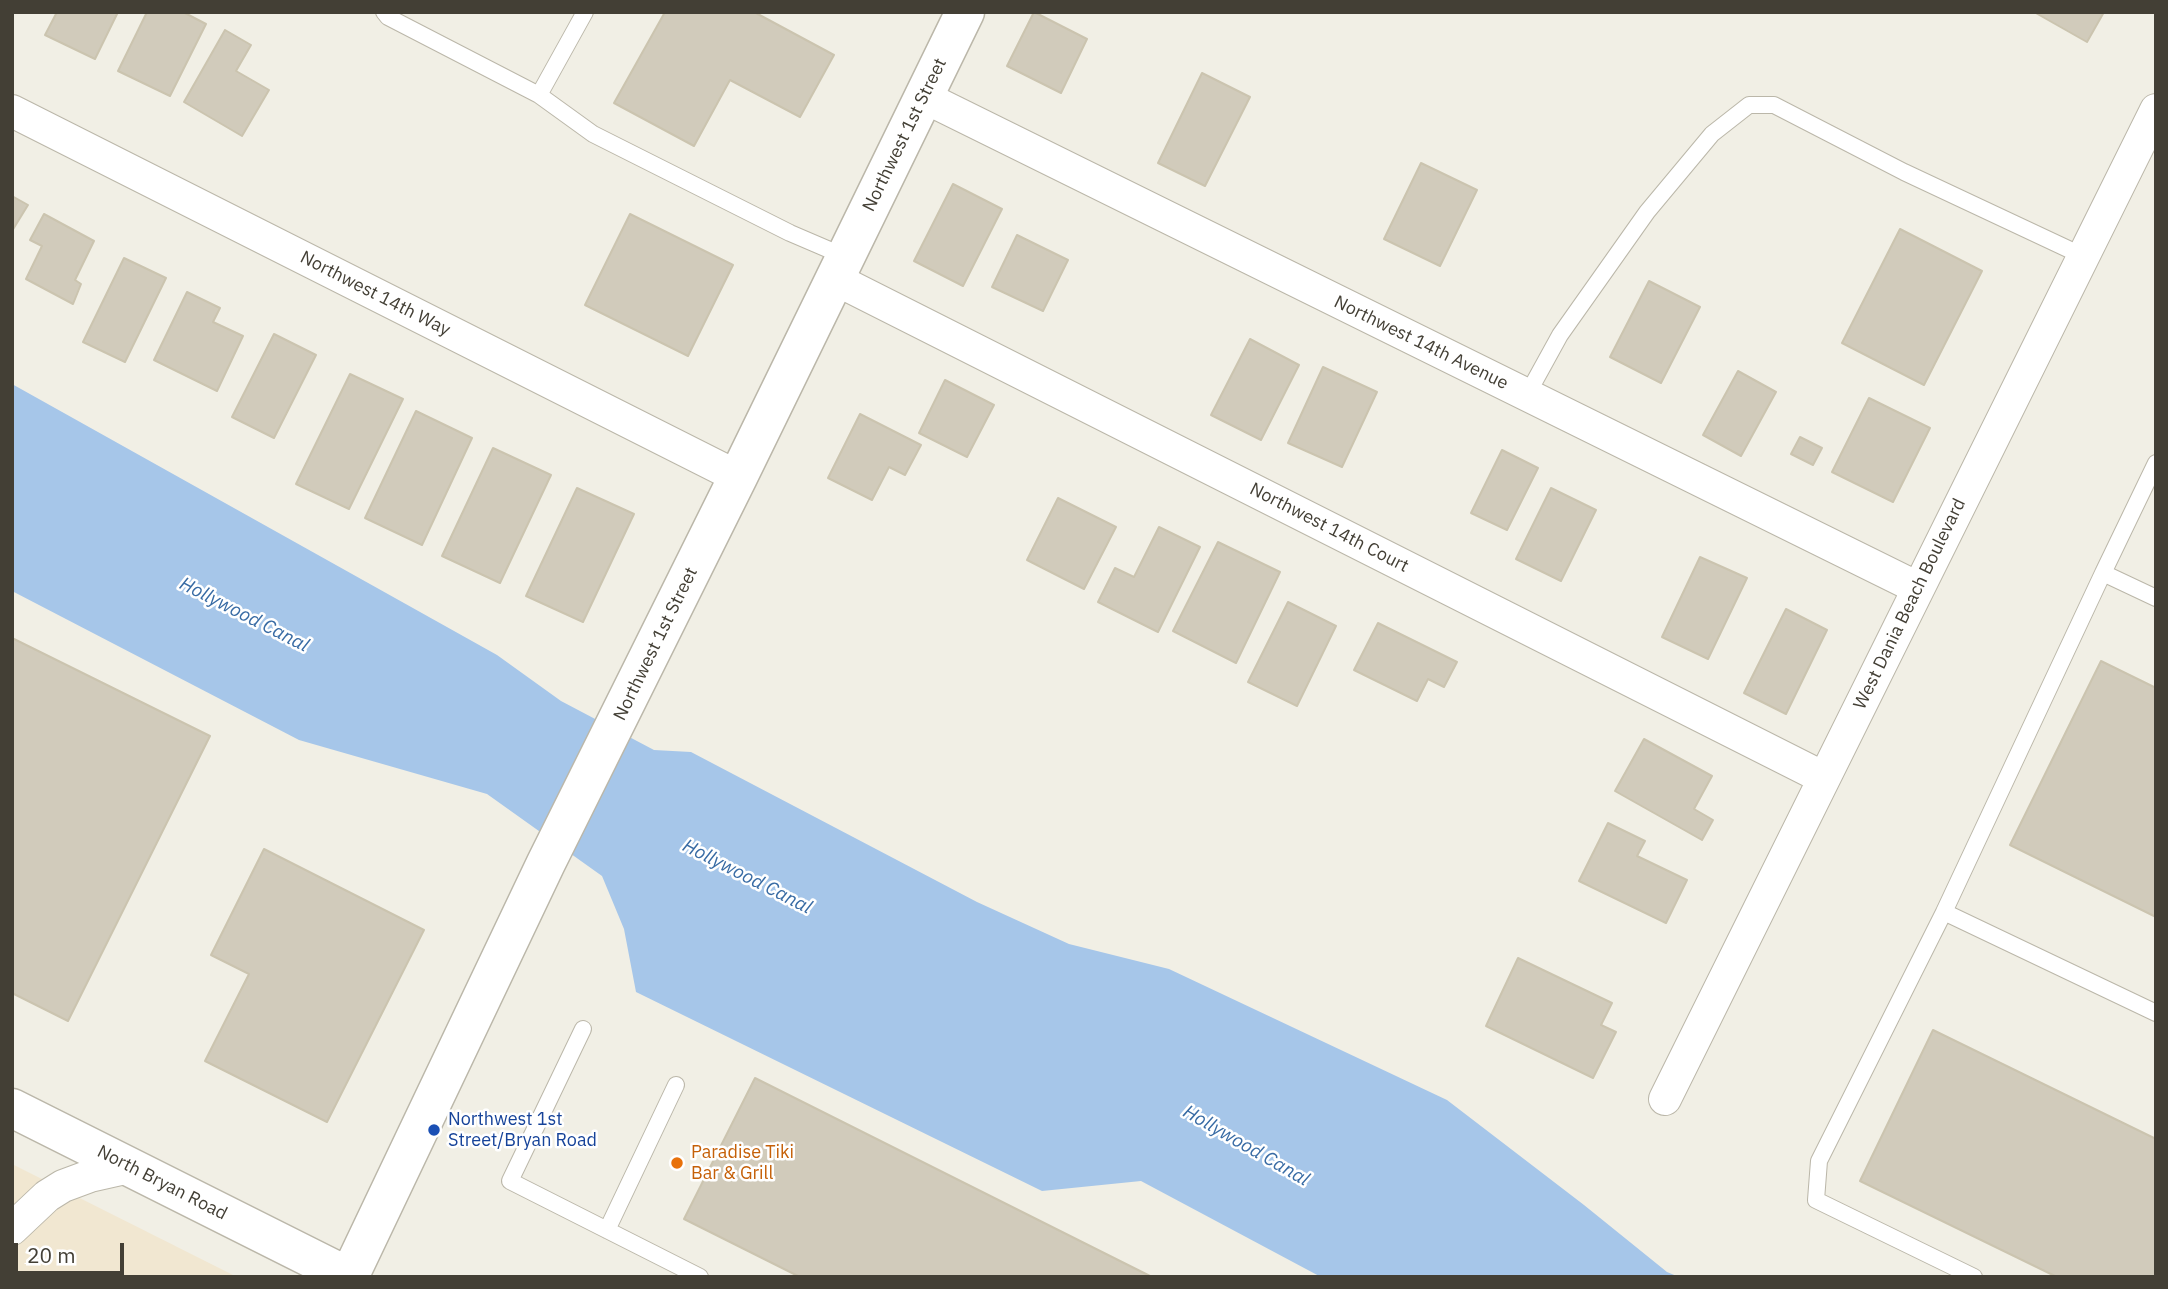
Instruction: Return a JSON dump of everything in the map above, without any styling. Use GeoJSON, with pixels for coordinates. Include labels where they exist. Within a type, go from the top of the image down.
{"type":"FeatureCollection","features":[{"type":"Feature","properties":{"kind":"street","name":"Northwest 1st Street"},"geometry":{"type":"LineString","coordinates":[[349,1277],[545,863],[619,719],[924,97],[957,15]]}},
{"type":"Feature","properties":{"kind":"street","name":"Northwest 14th Avenue"},"geometry":{"type":"LineString","coordinates":[[924,97],[1918,588]]}},
{"type":"Feature","properties":{"kind":"street","name":"West Dania Beach Boulevard"},"geometry":{"type":"LineString","coordinates":[[1665,1099],[2156,110]]}},
{"type":"Feature","properties":{"kind":"street","name":"Northwest 14th Way"},"geometry":{"type":"LineString","coordinates":[[12,111],[738,477]]}},
{"type":"Feature","properties":{"kind":"street","name":"Northwest 14th Court"},"geometry":{"type":"LineString","coordinates":[[840,268],[1824,778]]}},
{"type":"Feature","properties":{"kind":"street","name":"North Bryan Road"},"geometry":{"type":"LineString","coordinates":[[12,1108],[349,1277]]}},
{"type":"Feature","properties":{"kind":"street"},"geometry":{"type":"LineString","coordinates":[[12,1229],[47,1196],[63,1186],[90,1176],[130,1167]]}},
{"type":"Feature","properties":{"kind":"lane"},"geometry":{"type":"LineString","coordinates":[[384,12],[388,18],[539,95],[593,134],[790,233],[840,268]]}},
{"type":"Feature","properties":{"kind":"lane"},"geometry":{"type":"LineString","coordinates":[[539,95],[585,12]]}},
{"type":"Feature","properties":{"kind":"lane"},"geometry":{"type":"LineString","coordinates":[[1527,395],[1560,335],[1647,212],[1712,134],[1749,105],[1774,105],[1905,172],[2083,256]]}},
{"type":"Feature","properties":{"kind":"lane"},"geometry":{"type":"LineString","coordinates":[[1974,1277],[1816,1200],[1819,1161],[1944,912],[2156,463]]}},
{"type":"Feature","properties":{"kind":"lane"},"geometry":{"type":"LineString","coordinates":[[2103,573],[2156,598]]}},
{"type":"Feature","properties":{"kind":"lane"},"geometry":{"type":"LineString","coordinates":[[1944,912],[2156,1013]]}},
{"type":"Feature","properties":{"kind":"lane"},"geometry":{"type":"LineString","coordinates":[[583,1029],[510,1181],[700,1277]]}},
{"type":"Feature","properties":{"kind":"lane"},"geometry":{"type":"LineString","coordinates":[[607,1230],[676,1085]]}},
{"type":"Feature","properties":{"kind":"shaded area"},"geometry":{"type":"Polygon","coordinates":[[[12,1164],[237,1277],[12,1277],[12,1164]]]}},
{"type":"Feature","properties":{"kind":"water","name":"Hollywood Canal"},"geometry":{"type":"Polygon","coordinates":[[[12,384],[497,655],[561,701],[654,750],[691,752],[977,902],[1069,944],[1169,969],[1447,1100],[1667,1272],[1679,1277],[1321,1277],[1141,1181],[1042,1191],[636,992],[624,929],[602,876],[487,794],[299,740],[12,591],[12,384]]]}},
{"type":"Feature","properties":{"kind":"building"},"geometry":{"type":"Polygon","coordinates":[[[57,12],[118,12],[95,59],[45,35],[57,12]]]}},
{"type":"Feature","properties":{"kind":"building"},"geometry":{"type":"Polygon","coordinates":[[[147,12],[183,12],[206,24],[170,96],[118,71],[147,12]]]}},
{"type":"Feature","properties":{"kind":"building"},"geometry":{"type":"Polygon","coordinates":[[[665,12],[754,12],[834,55],[800,117],[730,80],[694,146],[614,103],[665,12]]]}},
{"type":"Feature","properties":{"kind":"building"},"geometry":{"type":"Polygon","coordinates":[[[1034,12],[1087,39],[1061,93],[1007,66],[1034,12]]]}},
{"type":"Feature","properties":{"kind":"building"},"geometry":{"type":"Polygon","coordinates":[[[2034,12],[2104,12],[2087,42],[2034,12]]]}},
{"type":"Feature","properties":{"kind":"building"},"geometry":{"type":"Polygon","coordinates":[[[225,30],[251,45],[236,71],[269,90],[242,136],[184,102],[225,30]]]}},
{"type":"Feature","properties":{"kind":"building"},"geometry":{"type":"Polygon","coordinates":[[[1202,73],[1250,97],[1205,186],[1158,163],[1202,73]]]}},
{"type":"Feature","properties":{"kind":"building"},"geometry":{"type":"Polygon","coordinates":[[[1421,163],[1477,190],[1440,266],[1384,239],[1421,163]]]}},
{"type":"Feature","properties":{"kind":"building"},"geometry":{"type":"Polygon","coordinates":[[[953,184],[1002,209],[963,286],[914,261],[953,184]]]}},
{"type":"Feature","properties":{"kind":"building"},"geometry":{"type":"Polygon","coordinates":[[[12,196],[28,205],[12,231],[12,196]]]}},
{"type":"Feature","properties":{"kind":"building"},"geometry":{"type":"Polygon","coordinates":[[[44,214],[94,241],[75,280],[81,284],[73,304],[26,279],[42,246],[30,240],[44,214]]]}},
{"type":"Feature","properties":{"kind":"building"},"geometry":{"type":"Polygon","coordinates":[[[630,214],[733,265],[688,356],[585,305],[630,214]]]}},
{"type":"Feature","properties":{"kind":"building"},"geometry":{"type":"Polygon","coordinates":[[[1900,229],[1982,271],[1924,385],[1842,343],[1900,229]]]}},
{"type":"Feature","properties":{"kind":"building"},"geometry":{"type":"Polygon","coordinates":[[[1017,235],[1068,260],[1043,311],[992,287],[1017,235]]]}},
{"type":"Feature","properties":{"kind":"building"},"geometry":{"type":"Polygon","coordinates":[[[124,258],[166,278],[125,362],[83,342],[124,258]]]}},
{"type":"Feature","properties":{"kind":"building"},"geometry":{"type":"Polygon","coordinates":[[[1649,281],[1700,307],[1661,383],[1610,357],[1649,281]]]}},
{"type":"Feature","properties":{"kind":"building"},"geometry":{"type":"Polygon","coordinates":[[[187,292],[220,308],[213,322],[243,336],[217,391],[154,360],[187,292]]]}},
{"type":"Feature","properties":{"kind":"building"},"geometry":{"type":"Polygon","coordinates":[[[274,334],[316,355],[274,438],[232,417],[274,334]]]}},
{"type":"Feature","properties":{"kind":"building"},"geometry":{"type":"Polygon","coordinates":[[[1250,339],[1299,365],[1261,440],[1211,415],[1250,339]]]}},
{"type":"Feature","properties":{"kind":"building"},"geometry":{"type":"Polygon","coordinates":[[[1323,367],[1377,392],[1342,467],[1288,443],[1323,367]]]}},
{"type":"Feature","properties":{"kind":"building"},"geometry":{"type":"Polygon","coordinates":[[[1738,371],[1776,392],[1741,456],[1703,435],[1738,371]]]}},
{"type":"Feature","properties":{"kind":"building"},"geometry":{"type":"Polygon","coordinates":[[[350,374],[403,399],[349,509],[296,484],[350,374]]]}},
{"type":"Feature","properties":{"kind":"building"},"geometry":{"type":"Polygon","coordinates":[[[945,380],[994,405],[967,457],[919,433],[945,380]]]}},
{"type":"Feature","properties":{"kind":"building"},"geometry":{"type":"Polygon","coordinates":[[[1869,398],[1930,428],[1893,502],[1832,472],[1869,398]]]}},
{"type":"Feature","properties":{"kind":"building"},"geometry":{"type":"Polygon","coordinates":[[[416,411],[472,438],[422,545],[365,518],[416,411]]]}},
{"type":"Feature","properties":{"kind":"building"},"geometry":{"type":"Polygon","coordinates":[[[860,414],[921,445],[905,475],[889,467],[872,500],[828,478],[860,414]]]}},
{"type":"Feature","properties":{"kind":"building"},"geometry":{"type":"Polygon","coordinates":[[[1800,437],[1822,448],[1813,465],[1791,454],[1800,437]]]}},
{"type":"Feature","properties":{"kind":"building"},"geometry":{"type":"Polygon","coordinates":[[[493,448],[551,475],[500,583],[442,556],[493,448]]]}},
{"type":"Feature","properties":{"kind":"building"},"geometry":{"type":"Polygon","coordinates":[[[1502,450],[1538,468],[1507,530],[1471,513],[1502,450]]]}},
{"type":"Feature","properties":{"kind":"building"},"geometry":{"type":"Polygon","coordinates":[[[577,488],[634,514],[583,622],[526,596],[577,488]]]}},
{"type":"Feature","properties":{"kind":"building"},"geometry":{"type":"Polygon","coordinates":[[[1551,488],[1596,510],[1561,581],[1516,559],[1551,488]]]}},
{"type":"Feature","properties":{"kind":"building"},"geometry":{"type":"Polygon","coordinates":[[[1058,498],[1116,527],[1084,589],[1027,560],[1058,498]]]}},
{"type":"Feature","properties":{"kind":"building"},"geometry":{"type":"Polygon","coordinates":[[[1159,527],[1200,547],[1158,632],[1098,602],[1115,568],[1134,577],[1159,527]]]}},
{"type":"Feature","properties":{"kind":"building"},"geometry":{"type":"Polygon","coordinates":[[[1218,542],[1280,572],[1236,663],[1173,631],[1218,542]]]}},
{"type":"Feature","properties":{"kind":"building"},"geometry":{"type":"Polygon","coordinates":[[[1700,557],[1747,578],[1708,659],[1662,637],[1700,557]]]}},
{"type":"Feature","properties":{"kind":"building"},"geometry":{"type":"Polygon","coordinates":[[[1288,602],[1336,626],[1297,706],[1248,682],[1288,602]]]}},
{"type":"Feature","properties":{"kind":"building"},"geometry":{"type":"Polygon","coordinates":[[[1786,609],[1827,630],[1786,714],[1744,693],[1786,609]]]}},
{"type":"Feature","properties":{"kind":"building"},"geometry":{"type":"Polygon","coordinates":[[[1378,623],[1457,662],[1444,687],[1428,679],[1417,701],[1354,670],[1378,623]]]}},
{"type":"Feature","properties":{"kind":"building"},"geometry":{"type":"Polygon","coordinates":[[[12,638],[210,736],[68,1021],[12,993],[12,638]]]}},
{"type":"Feature","properties":{"kind":"building"},"geometry":{"type":"Polygon","coordinates":[[[2101,661],[2156,688],[2156,917],[2010,845],[2101,661]]]}},
{"type":"Feature","properties":{"kind":"building"},"geometry":{"type":"Polygon","coordinates":[[[1644,739],[1712,776],[1694,809],[1713,820],[1702,840],[1615,791],[1644,739]]]}},
{"type":"Feature","properties":{"kind":"building"},"geometry":{"type":"Polygon","coordinates":[[[1608,823],[1645,841],[1637,856],[1687,880],[1666,923],[1579,881],[1608,823]]]}},
{"type":"Feature","properties":{"kind":"building"},"geometry":{"type":"Polygon","coordinates":[[[264,849],[424,930],[327,1122],[205,1061],[249,974],[211,955],[264,849]]]}},
{"type":"Feature","properties":{"kind":"building"},"geometry":{"type":"Polygon","coordinates":[[[1518,958],[1612,1003],[1601,1025],[1616,1032],[1593,1078],[1486,1026],[1518,958]]]}},
{"type":"Feature","properties":{"kind":"building"},"geometry":{"type":"Polygon","coordinates":[[[1933,1030],[2156,1139],[2156,1277],[2057,1277],[1860,1181],[1933,1030]]]}},
{"type":"Feature","properties":{"kind":"building"},"geometry":{"type":"Polygon","coordinates":[[[755,1078],[1152,1277],[800,1277],[684,1219],[755,1078]]]}},
{"type":"Feature","properties":{"kind":"place","name":"Northwest 1st Street/Bryan Road"},"geometry":{"type":"Point","coordinates":[434,1130]}},
{"type":"Feature","properties":{"kind":"place","name":"Paradise Tiki Bar & Grill"},"geometry":{"type":"Point","coordinates":[677,1163]}}]}
